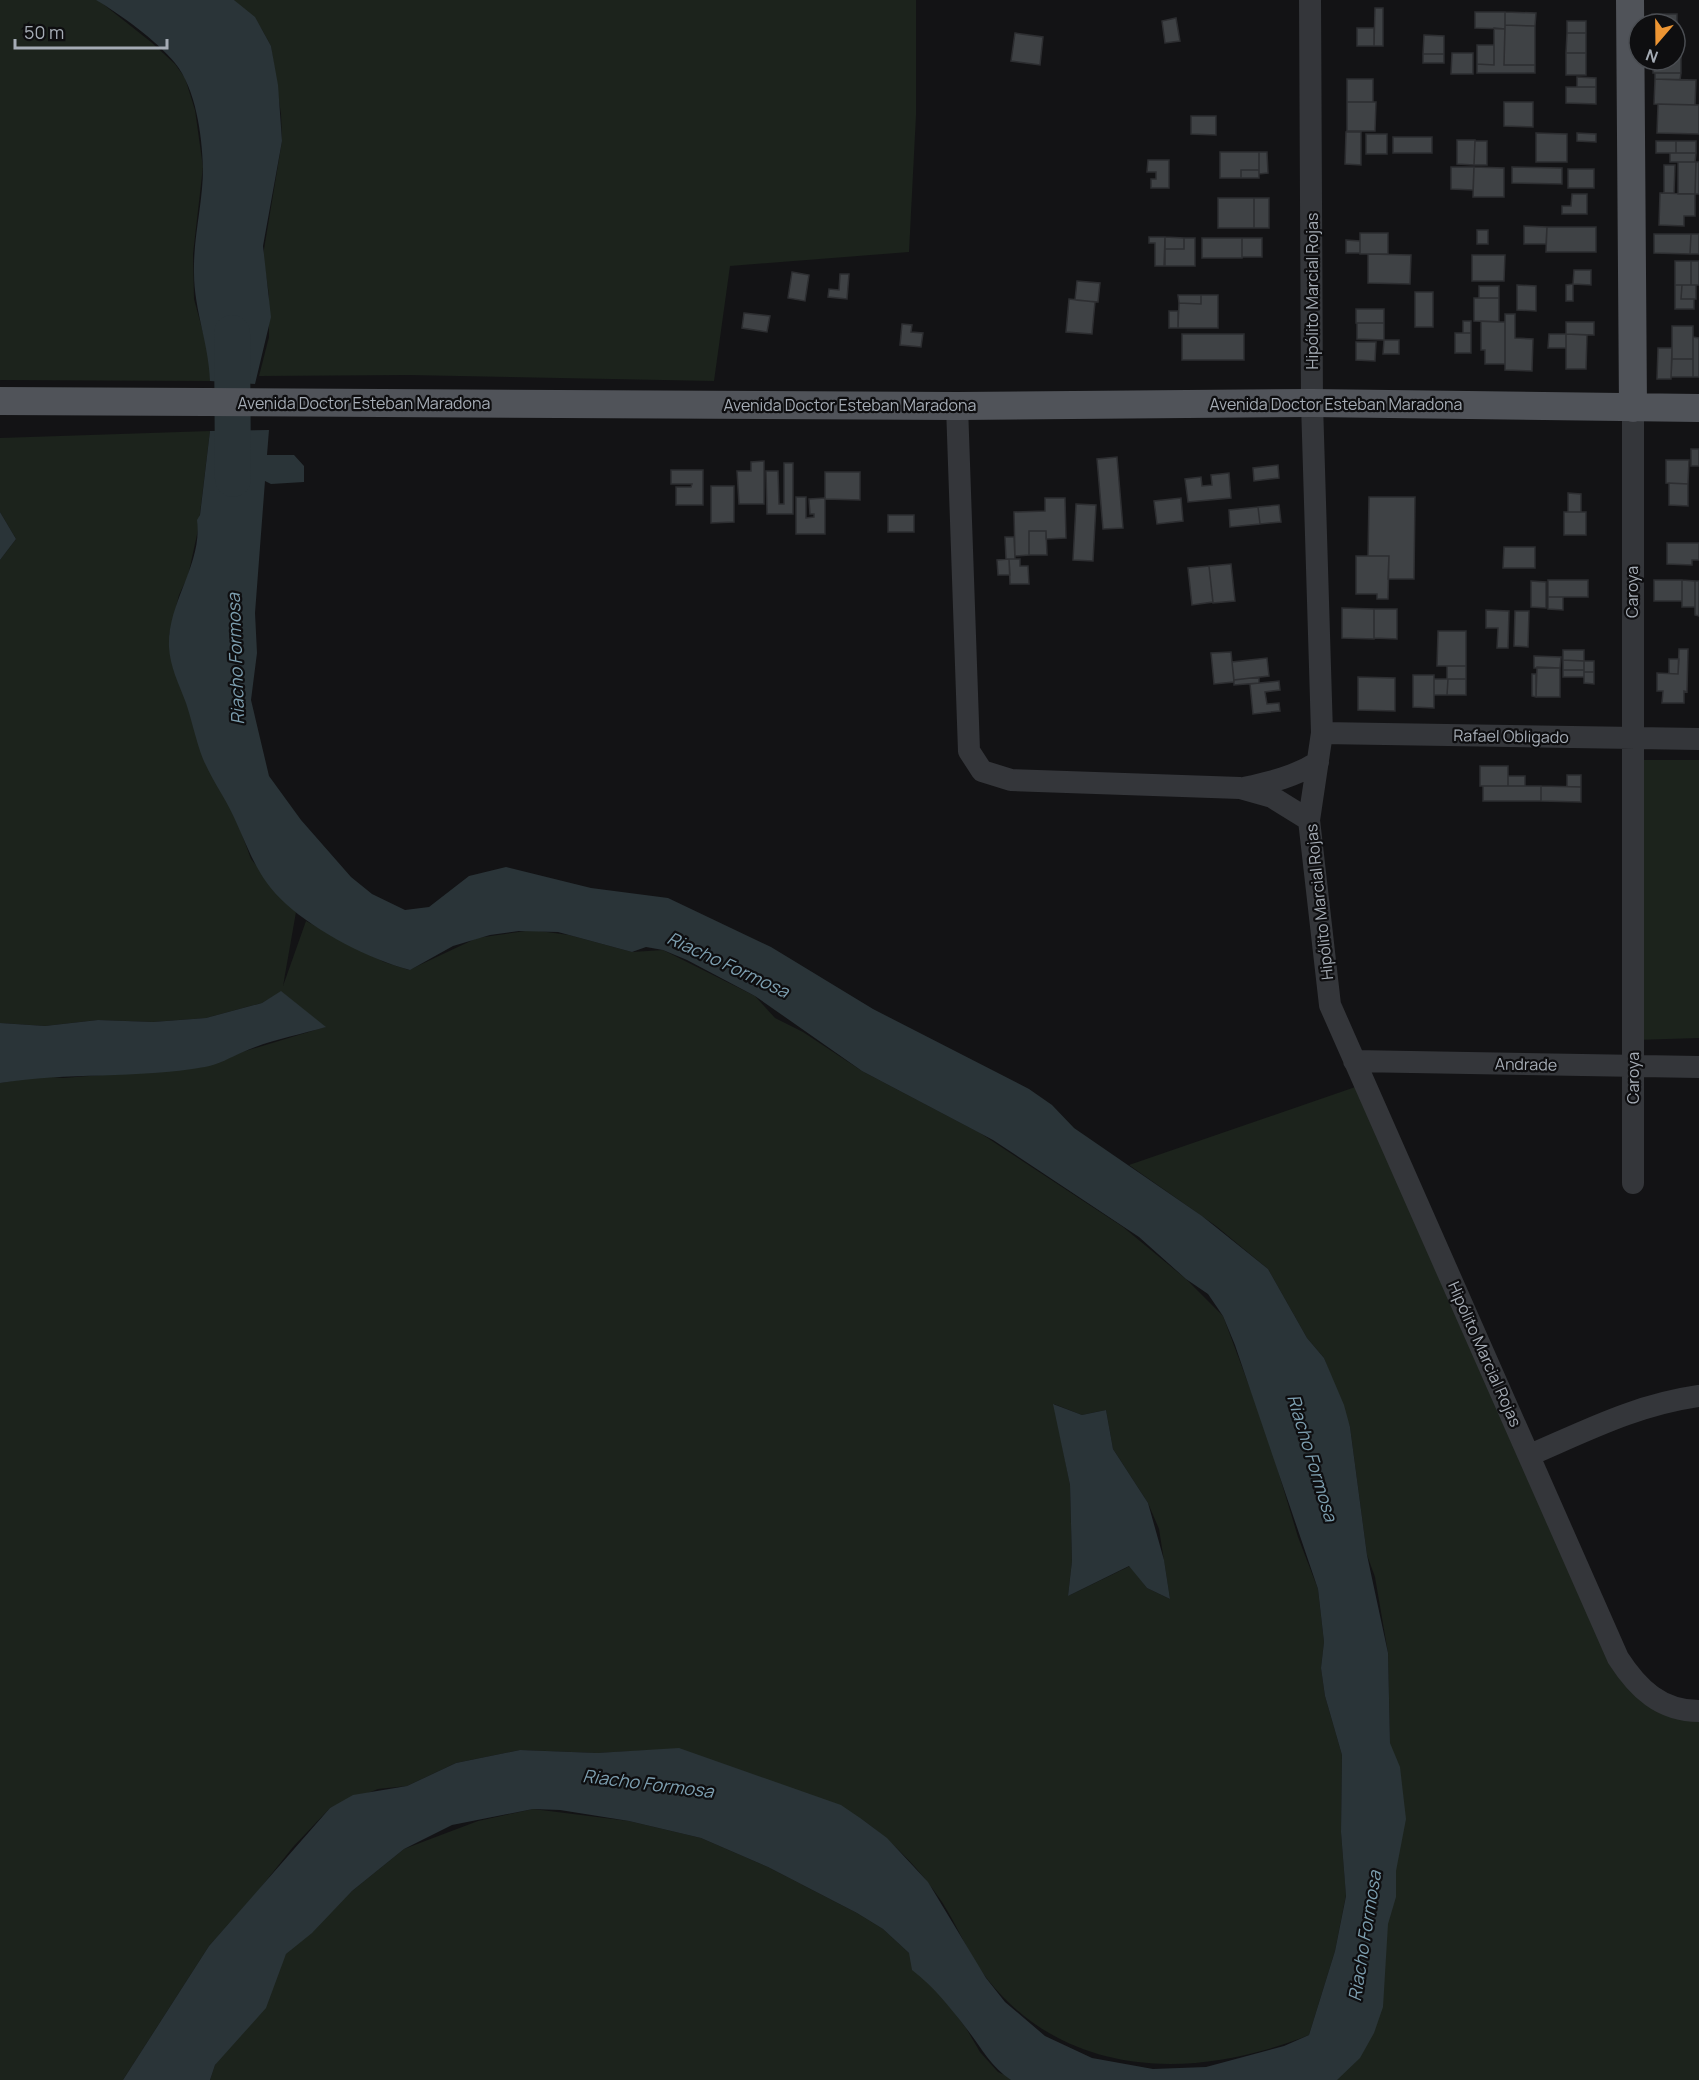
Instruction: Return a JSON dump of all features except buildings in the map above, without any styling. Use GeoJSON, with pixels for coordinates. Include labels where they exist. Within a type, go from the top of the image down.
{"type":"FeatureCollection","features":[{"type":"Feature","properties":{"kind":"main road","name":"Caroya"},"geometry":{"type":"LineString","coordinates":[[1630,0],[1633,408]]}},
{"type":"Feature","properties":{"kind":"main road","name":"Avenida Doctor Esteban Maradona"},"geometry":{"type":"LineString","coordinates":[[0,401],[957,406],[1312,403],[1699,408]]}},
{"type":"Feature","properties":{"kind":"street","name":"Hipólito Marcial Rojas"},"geometry":{"type":"LineString","coordinates":[[1310,0],[1312,403],[1322,733],[1309,820],[1330,1005],[1618,1658],[1630,1678],[1650,1697],[1691,1711]]}},
{"type":"Feature","properties":{"kind":"street"},"geometry":{"type":"LineString","coordinates":[[957,406],[969,751],[982,771],[1011,780],[1240,789],[1272,797],[1309,820]]}},
{"type":"Feature","properties":{"kind":"street","name":"Caroya"},"geometry":{"type":"LineString","coordinates":[[1633,408],[1633,1183]]}},
{"type":"Feature","properties":{"kind":"street","name":"Rafael Obligado"},"geometry":{"type":"LineString","coordinates":[[1322,733],[1699,739]]}},
{"type":"Feature","properties":{"kind":"street"},"geometry":{"type":"LineString","coordinates":[[1240,789],[1282,780],[1301,773],[1318,762]]}},
{"type":"Feature","properties":{"kind":"street","name":"Andrade"},"geometry":{"type":"LineString","coordinates":[[1353,1061],[1699,1067]]}},
{"type":"Feature","properties":{"kind":"street"},"geometry":{"type":"LineString","coordinates":[[1530,1455],[1624,1413],[1661,1401],[1699,1396]]}},
{"type":"Feature","properties":{"kind":"shaded area"},"geometry":{"type":"Polygon","coordinates":[[[0,0],[98,0],[151,42],[175,64],[185,78],[195,110],[203,167],[193,254],[194,299],[210,358],[210,381],[0,380],[0,0]]]}},
{"type":"Feature","properties":{"kind":"shaded area"},"geometry":{"type":"Polygon","coordinates":[[[234,0],[916,0],[916,115],[909,252],[730,266],[714,381],[409,375],[259,376],[269,337],[269,295],[263,255],[282,141],[281,114],[271,46],[261,28],[234,0]]]}},
{"type":"Feature","properties":{"kind":"shaded area"},"geometry":{"type":"Polygon","coordinates":[[[210,431],[198,530],[188,576],[179,595],[169,635],[251,859],[296,912],[283,986],[306,921],[384,962],[409,970],[477,938],[532,930],[569,935],[632,952],[663,950],[755,996],[775,1018],[803,1032],[862,1071],[980,1133],[1123,1227],[1186,1279],[1223,1316],[1266,1431],[1298,1537],[1318,1589],[1324,1642],[1321,1668],[1325,1696],[1342,1755],[1341,1832],[1346,1895],[1335,1951],[1309,2035],[1266,2050],[1223,2059],[1179,2064],[1136,2062],[1095,2053],[1056,2037],[1020,2013],[981,1971],[942,1902],[925,1878],[896,1847],[863,1820],[653,1750],[597,1753],[520,1750],[456,1763],[407,1786],[378,1789],[330,1808],[293,1847],[209,1946],[123,2080],[0,2080],[0,1083],[41,1076],[63,1078],[204,1067],[242,1052],[325,1027],[281,992],[262,1003],[206,1018],[153,1022],[98,1020],[45,1026],[0,1023],[0,560],[16,539],[0,512],[0,438],[210,431]],[[1054,1404],[1070,1485],[1072,1561],[1068,1596],[1130,1566],[1147,1588],[1170,1599],[1159,1529],[1148,1503],[1113,1449],[1106,1410],[1082,1415],[1054,1404]]]}},
{"type":"Feature","properties":{"kind":"shaded area"},"geometry":{"type":"Polygon","coordinates":[[[1643,760],[1699,760],[1699,1038],[1635,1040],[1643,760]]]}},
{"type":"Feature","properties":{"kind":"shaded area"},"geometry":{"type":"Polygon","coordinates":[[[1364,1084],[1618,1658],[1699,1717],[1699,2080],[1327,2080],[1390,1743],[1388,1653],[1375,1577],[1367,1555],[1350,1427],[1324,1358],[1307,1338],[1268,1269],[1216,1226],[1129,1165],[1364,1084]]]}},
{"type":"Feature","properties":{"kind":"shaded area"},"geometry":{"type":"Polygon","coordinates":[[[533,1809],[629,1821],[701,1838],[768,1867],[857,1913],[883,1929],[909,1953],[966,2028],[980,2052],[998,2072],[1015,2080],[210,2080],[215,2065],[286,1954],[352,1891],[404,1849],[478,1821],[533,1809]]]}},
{"type":"Feature","properties":{"kind":"water"},"geometry":{"type":"Polygon","coordinates":[[[96,0],[234,0],[255,17],[271,46],[278,85],[282,141],[263,246],[271,317],[255,384],[210,381],[196,300],[194,273],[203,168],[199,127],[188,86],[175,63],[158,46],[127,20],[96,0]]]}},
{"type":"Feature","properties":{"kind":"water"},"geometry":{"type":"Polygon","coordinates":[[[269,430],[267,455],[294,455],[304,466],[304,482],[271,484],[265,481],[255,613],[257,653],[251,700],[269,776],[301,820],[351,877],[372,894],[405,910],[429,907],[469,876],[506,867],[591,888],[668,898],[771,947],[873,1009],[1029,1089],[1052,1105],[1074,1128],[1202,1216],[1268,1269],[1307,1338],[1324,1358],[1344,1405],[1350,1427],[1367,1555],[1388,1653],[1390,1743],[1400,1767],[1406,1819],[1396,1871],[1396,1897],[1388,1924],[1383,2007],[1374,2033],[1360,2058],[1337,2080],[1011,2080],[991,2062],[940,1997],[912,1970],[909,1953],[883,1929],[857,1913],[768,1867],[701,1838],[629,1821],[560,1810],[533,1809],[452,1825],[404,1849],[352,1891],[312,1933],[286,1954],[266,2008],[215,2065],[210,2080],[123,2080],[209,1946],[330,1808],[353,1795],[407,1786],[456,1763],[520,1750],[597,1753],[679,1748],[841,1805],[887,1838],[928,1882],[986,1978],[1005,2002],[1045,2036],[1092,2058],[1153,2069],[1206,2067],[1284,2046],[1309,2035],[1335,1951],[1346,1896],[1341,1832],[1342,1755],[1325,1696],[1321,1668],[1324,1642],[1318,1589],[1235,1345],[1223,1316],[1208,1294],[1186,1279],[1139,1237],[993,1140],[862,1071],[755,996],[687,960],[663,950],[646,947],[632,952],[558,932],[519,931],[490,935],[453,946],[410,970],[361,952],[328,934],[286,904],[269,886],[257,867],[203,759],[173,668],[169,647],[173,615],[195,552],[197,520],[200,515],[210,431],[269,430]]]}},
{"type":"Feature","properties":{"kind":"water"},"geometry":{"type":"Polygon","coordinates":[[[0,512],[16,539],[0,560],[0,512]]]}},
{"type":"Feature","properties":{"kind":"water"},"geometry":{"type":"Polygon","coordinates":[[[281,991],[326,1027],[263,1044],[220,1063],[205,1067],[154,1073],[0,1083],[0,1023],[45,1026],[98,1020],[153,1022],[206,1018],[262,1003],[281,991]]]}},
{"type":"Feature","properties":{"kind":"water"},"geometry":{"type":"Polygon","coordinates":[[[1053,1404],[1082,1415],[1106,1410],[1113,1449],[1148,1503],[1164,1560],[1170,1599],[1147,1588],[1129,1566],[1068,1596],[1072,1561],[1070,1485],[1053,1404]]]}},
{"type":"Feature","properties":{"kind":"waterway","name":"Riacho Formosa"},"geometry":{"type":"LineString","coordinates":[[232,333],[233,479]]}}]}
